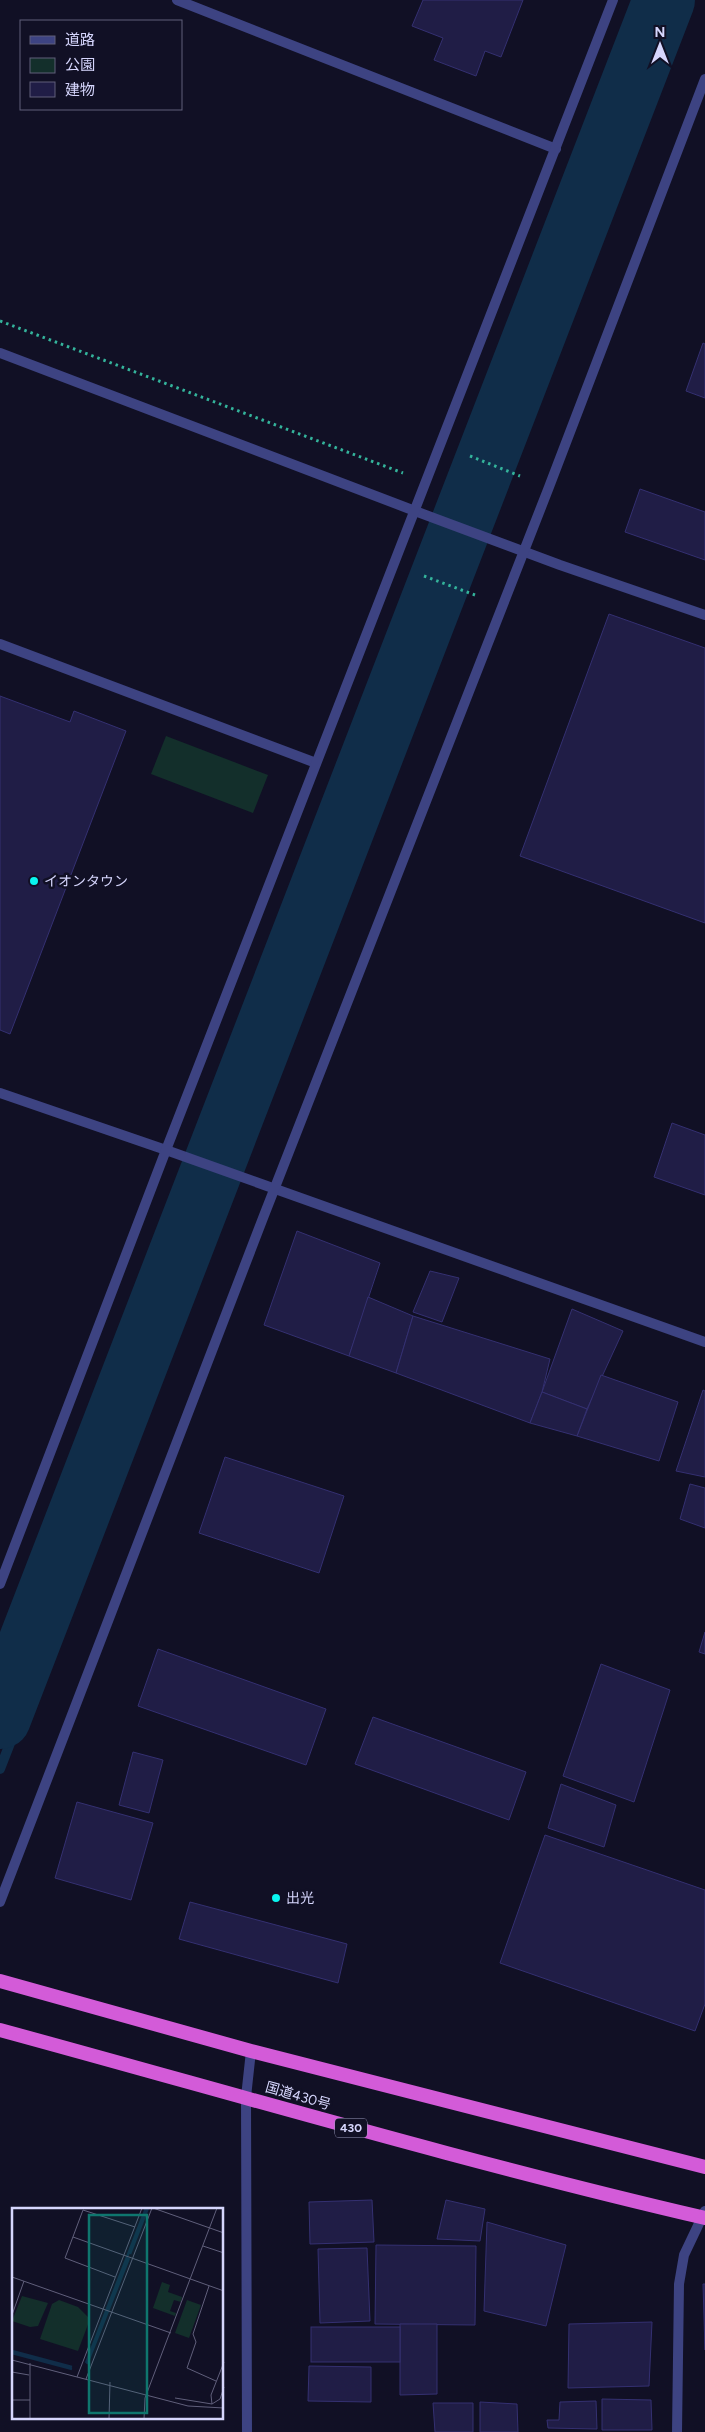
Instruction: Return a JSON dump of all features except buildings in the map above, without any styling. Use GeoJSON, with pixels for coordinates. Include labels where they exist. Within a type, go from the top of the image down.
{"type":"FeatureCollection","features":[{"type":"Feature","properties":{"kind":"highway"},"geometry":{"type":"LineString","coordinates":[[0,1981],[251,2051],[705,2167]]}},
{"type":"Feature","properties":{"kind":"highway","name":"国道430号"},"geometry":{"type":"LineString","coordinates":[[0,2030],[379,2137],[614,2198],[704,2215]]}},
{"type":"Feature","properties":{"kind":"street"},"geometry":{"type":"LineString","coordinates":[[177,0],[556,149]]}},
{"type":"Feature","properties":{"kind":"street"},"geometry":{"type":"LineString","coordinates":[[0,1584],[166,1150],[613,0]]}},
{"type":"Feature","properties":{"kind":"street"},"geometry":{"type":"LineString","coordinates":[[0,1902],[705,79]]}},
{"type":"Feature","properties":{"kind":"street"},"geometry":{"type":"LineString","coordinates":[[0,353],[493,541],[705,615]]}},
{"type":"Feature","properties":{"kind":"street"},"geometry":{"type":"LineString","coordinates":[[0,644],[316,763]]}},
{"type":"Feature","properties":{"kind":"street"},"geometry":{"type":"LineString","coordinates":[[0,1093],[166,1150],[705,1342]]}},
{"type":"Feature","properties":{"kind":"street"},"geometry":{"type":"LineString","coordinates":[[247,2432],[246,2098],[251,2051]]}},
{"type":"Feature","properties":{"kind":"street"},"geometry":{"type":"LineString","coordinates":[[677,2432],[679,2284],[684,2254],[704,2215]]}},
{"type":"Feature","properties":{"kind":"path"},"geometry":{"type":"LineString","coordinates":[[0,322],[403,473]]}},
{"type":"Feature","properties":{"kind":"path"},"geometry":{"type":"LineString","coordinates":[[470,456],[520,476]]}},
{"type":"Feature","properties":{"kind":"path"},"geometry":{"type":"LineString","coordinates":[[424,576],[475,595]]}},
{"type":"Feature","properties":{"kind":"green space"},"geometry":{"type":"Polygon","coordinates":[[[166,736],[268,775],[253,813],[151,774],[166,736]]]}},
{"type":"Feature","properties":{"kind":"waterway"},"geometry":{"type":"LineString","coordinates":[[0,1718],[664,0]]}},
{"type":"Feature","properties":{"kind":"waterway"},"geometry":{"type":"LineString","coordinates":[[0,1769],[456,602],[687,0]]}},
{"type":"Feature","properties":{"kind":"place","name":"イオンタウン"},"geometry":{"type":"Point","coordinates":[34,881]}},
{"type":"Feature","properties":{"kind":"place","name":"出光"},"geometry":{"type":"Point","coordinates":[276,1898]}}]}
